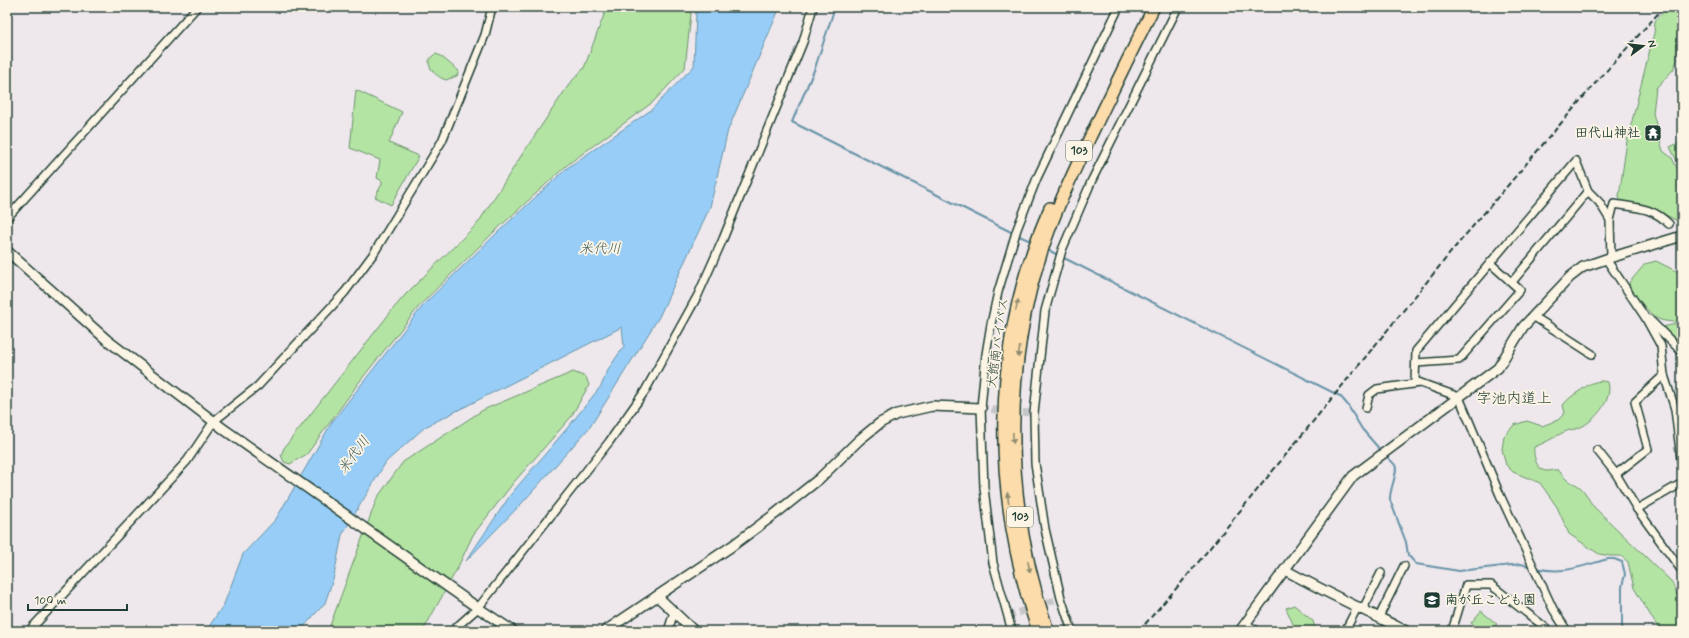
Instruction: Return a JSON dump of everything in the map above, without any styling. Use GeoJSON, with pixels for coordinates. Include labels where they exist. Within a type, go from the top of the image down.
{"type":"FeatureCollection","features":[{"type":"Feature","properties":{"kind":"highway","name":"大館南バイパス"},"geometry":{"type":"LineString","coordinates":[[1038,631],[1024,585],[1011,525],[1004,461],[1004,399],[1011,338],[1019,296],[1069,169],[1119,78],[1154,7]]}},
{"type":"Feature","properties":{"kind":"highway","name":"大館南バイパス"},"geometry":{"type":"LineString","coordinates":[[1035,258],[1021,337],[1014,399],[1014,460],[1020,521],[1033,581],[1048,631]]}},
{"type":"Feature","properties":{"kind":"street"},"geometry":{"type":"LineString","coordinates":[[7,218],[198,7]]}},
{"type":"Feature","properties":{"kind":"street"},"geometry":{"type":"LineString","coordinates":[[29,631],[187,461],[214,421],[258,386],[311,330],[345,292],[374,253],[442,141],[484,35],[492,7]]}},
{"type":"Feature","properties":{"kind":"street"},"geometry":{"type":"LineString","coordinates":[[452,631],[478,608],[609,442],[649,384],[698,295],[723,239],[803,42],[813,7]]}},
{"type":"Feature","properties":{"kind":"street"},"geometry":{"type":"LineString","coordinates":[[1012,631],[994,563],[984,488],[981,408],[991,324],[998,292],[1014,238],[1037,178],[1119,7]]}},
{"type":"Feature","properties":{"kind":"street"},"geometry":{"type":"LineString","coordinates":[[1072,631],[1061,598],[1045,529],[1035,463],[1034,413],[1045,311],[1061,255],[1092,180],[1178,7]]}},
{"type":"Feature","properties":{"kind":"street"},"geometry":{"type":"LineString","coordinates":[[1567,631],[1553,609],[1535,571],[1500,495],[1459,397],[1415,381],[1416,351],[1576,161],[1588,191],[1599,202],[1610,220]]}},
{"type":"Feature","properties":{"kind":"street"},"geometry":{"type":"LineString","coordinates":[[1512,282],[1588,191]]}},
{"type":"Feature","properties":{"kind":"street"},"geometry":{"type":"LineString","coordinates":[[1670,224],[1656,212],[1614,204],[1610,220],[1609,258],[1661,346],[1664,375],[1676,409],[1682,468]]}},
{"type":"Feature","properties":{"kind":"street"},"geometry":{"type":"LineString","coordinates":[[1258,631],[1243,628],[1353,476],[1498,368],[1523,327],[1570,277],[1583,267],[1682,236]]}},
{"type":"Feature","properties":{"kind":"street"},"geometry":{"type":"LineString","coordinates":[[7,251],[107,340],[225,430],[513,631]]}},
{"type":"Feature","properties":{"kind":"street"},"geometry":{"type":"LineString","coordinates":[[1416,363],[1459,360],[1520,290],[1490,263]]}},
{"type":"Feature","properties":{"kind":"street"},"geometry":{"type":"LineString","coordinates":[[1639,309],[1682,352]]}},
{"type":"Feature","properties":{"kind":"street"},"geometry":{"type":"LineString","coordinates":[[1533,316],[1592,354]]}},
{"type":"Feature","properties":{"kind":"street"},"geometry":{"type":"LineString","coordinates":[[1616,474],[1648,449],[1635,402],[1664,375]]}},
{"type":"Feature","properties":{"kind":"street"},"geometry":{"type":"LineString","coordinates":[[1366,408],[1369,395],[1377,389],[1420,383]]}},
{"type":"Feature","properties":{"kind":"street"},"geometry":{"type":"LineString","coordinates":[[605,631],[774,514],[819,479],[859,440],[886,420],[897,414],[932,406],[981,408]]}},
{"type":"Feature","properties":{"kind":"street"},"geometry":{"type":"LineString","coordinates":[[1597,450],[1616,474],[1637,508],[1682,571]]}},
{"type":"Feature","properties":{"kind":"street"},"geometry":{"type":"LineString","coordinates":[[1637,508],[1682,483]]}},
{"type":"Feature","properties":{"kind":"street"},"geometry":{"type":"LineString","coordinates":[[1379,617],[1404,566]]}},
{"type":"Feature","properties":{"kind":"street"},"geometry":{"type":"LineString","coordinates":[[1285,570],[1330,594],[1379,617],[1392,628],[1406,631]]}},
{"type":"Feature","properties":{"kind":"street"},"geometry":{"type":"LineString","coordinates":[[1345,631],[1381,573]]}},
{"type":"Feature","properties":{"kind":"street"},"geometry":{"type":"LineString","coordinates":[[1452,631],[1466,585],[1491,585],[1546,628],[1544,631]]}},
{"type":"Feature","properties":{"kind":"street"},"geometry":{"type":"LineString","coordinates":[[657,596],[694,631]]}},
{"type":"Feature","properties":{"kind":"street"},"geometry":{"type":"LineString","coordinates":[[668,631],[674,612]]}},
{"type":"Feature","properties":{"kind":"green space"},"geometry":{"type":"Polygon","coordinates":[[[607,7],[690,7],[691,14],[685,68],[653,102],[567,165],[494,232],[421,304],[360,381],[307,454],[290,464],[284,462],[281,455],[284,448],[393,309],[406,294],[478,223],[570,83],[584,68],[607,7]]]}},
{"type":"Feature","properties":{"kind":"green space"},"geometry":{"type":"Polygon","coordinates":[[[1668,7],[1682,7],[1682,29],[1677,36],[1677,60],[1673,70],[1656,88],[1653,113],[1663,151],[1672,158],[1682,178],[1682,223],[1657,211],[1622,206],[1619,196],[1627,141],[1654,33],[1655,21],[1668,7]]]}},
{"type":"Feature","properties":{"kind":"green space"},"geometry":{"type":"Polygon","coordinates":[[[436,54],[459,71],[457,76],[446,80],[434,72],[429,65],[429,61],[431,57],[436,54]]]}},
{"type":"Feature","properties":{"kind":"green space"},"geometry":{"type":"Polygon","coordinates":[[[356,90],[402,112],[389,143],[419,156],[391,205],[375,197],[382,184],[382,181],[377,178],[380,160],[350,148],[356,90]]]}},
{"type":"Feature","properties":{"kind":"green space"},"geometry":{"type":"Polygon","coordinates":[[[1682,141],[1682,171],[1670,147],[1682,141]]]}},
{"type":"Feature","properties":{"kind":"green space"},"geometry":{"type":"Polygon","coordinates":[[[1656,261],[1682,274],[1682,325],[1655,317],[1647,310],[1630,289],[1629,283],[1645,264],[1656,261]]]}},
{"type":"Feature","properties":{"kind":"green space"},"geometry":{"type":"Polygon","coordinates":[[[1676,324],[1682,328],[1682,348],[1662,327],[1676,324]]]}},
{"type":"Feature","properties":{"kind":"green space"},"geometry":{"type":"Polygon","coordinates":[[[573,372],[586,377],[589,385],[571,417],[514,482],[473,535],[457,569],[423,631],[328,631],[377,498],[403,462],[483,410],[573,372]]]}},
{"type":"Feature","properties":{"kind":"green space"},"geometry":{"type":"Polygon","coordinates":[[[1594,382],[1608,382],[1609,388],[1603,407],[1588,423],[1534,447],[1536,463],[1544,471],[1558,470],[1567,480],[1580,487],[1585,492],[1594,507],[1672,582],[1681,605],[1679,610],[1682,613],[1682,631],[1660,631],[1634,588],[1628,562],[1621,556],[1599,554],[1569,534],[1557,507],[1540,483],[1513,472],[1506,465],[1502,449],[1504,436],[1514,425],[1527,421],[1542,426],[1558,420],[1565,413],[1563,405],[1568,399],[1594,382]]]}},
{"type":"Feature","properties":{"kind":"green space"},"geometry":{"type":"Polygon","coordinates":[[[1294,605],[1313,621],[1316,631],[1296,631],[1286,608],[1294,605]]]}},
{"type":"Feature","properties":{"kind":"green space"},"geometry":{"type":"Polygon","coordinates":[[[1481,611],[1497,624],[1491,631],[1481,631],[1471,623],[1481,611]]]}},
{"type":"Feature","properties":{"kind":"water","name":"米代川"},"geometry":{"type":"Polygon","coordinates":[[[695,7],[780,7],[728,130],[710,207],[659,317],[590,427],[523,502],[466,561],[511,494],[601,386],[609,368],[624,346],[622,327],[425,427],[386,462],[342,535],[334,576],[325,603],[300,631],[206,631],[224,604],[243,554],[276,519],[332,422],[425,303],[567,168],[651,110],[694,66],[695,7]]]}},
{"type":"Feature","properties":{"kind":"waterway"},"geometry":{"type":"LineString","coordinates":[[835,7],[815,68],[792,122],[1013,233]]}},
{"type":"Feature","properties":{"kind":"waterway"},"geometry":{"type":"LineString","coordinates":[[1017,235],[1033,242]]}},
{"type":"Feature","properties":{"kind":"waterway"},"geometry":{"type":"LineString","coordinates":[[1048,250],[1058,255]]}},
{"type":"Feature","properties":{"kind":"waterway"},"geometry":{"type":"LineString","coordinates":[[1062,257],[1340,396],[1347,404],[1362,429],[1382,452]]}},
{"type":"Feature","properties":{"kind":"waterway"},"geometry":{"type":"LineString","coordinates":[[1385,455],[1396,468],[1390,500],[1406,542],[1408,555],[1416,564],[1459,571],[1521,564],[1532,567]]}},
{"type":"Feature","properties":{"kind":"waterway"},"geometry":{"type":"LineString","coordinates":[[1536,568],[1555,571],[1581,567],[1608,559],[1614,559],[1622,562],[1625,574],[1622,587],[1622,631]]}},
{"type":"Feature","properties":{"kind":"tunnel"},"geometry":{"type":"LineString","coordinates":[[981,408],[1009,412],[1034,413]]}},
{"type":"Feature","properties":{"kind":"tunnel"},"geometry":{"type":"LineString","coordinates":[[1008,616],[1061,598]]}},
{"type":"Feature","properties":{"kind":"railway"},"geometry":{"type":"LineString","coordinates":[[1139,631],[1187,576],[1456,246],[1592,87],[1664,7]]}},
{"type":"Feature","properties":{"kind":"place","name":"田代山神社"},"geometry":{"type":"Point","coordinates":[1653,133]}},
{"type":"Feature","properties":{"kind":"place","name":"南が丘こども園"},"geometry":{"type":"Point","coordinates":[1432,600]}},
{"type":"Feature","properties":{"kind":"district","name":"字池内道上"},"geometry":{"type":"Point","coordinates":[1514,399]}}]}
